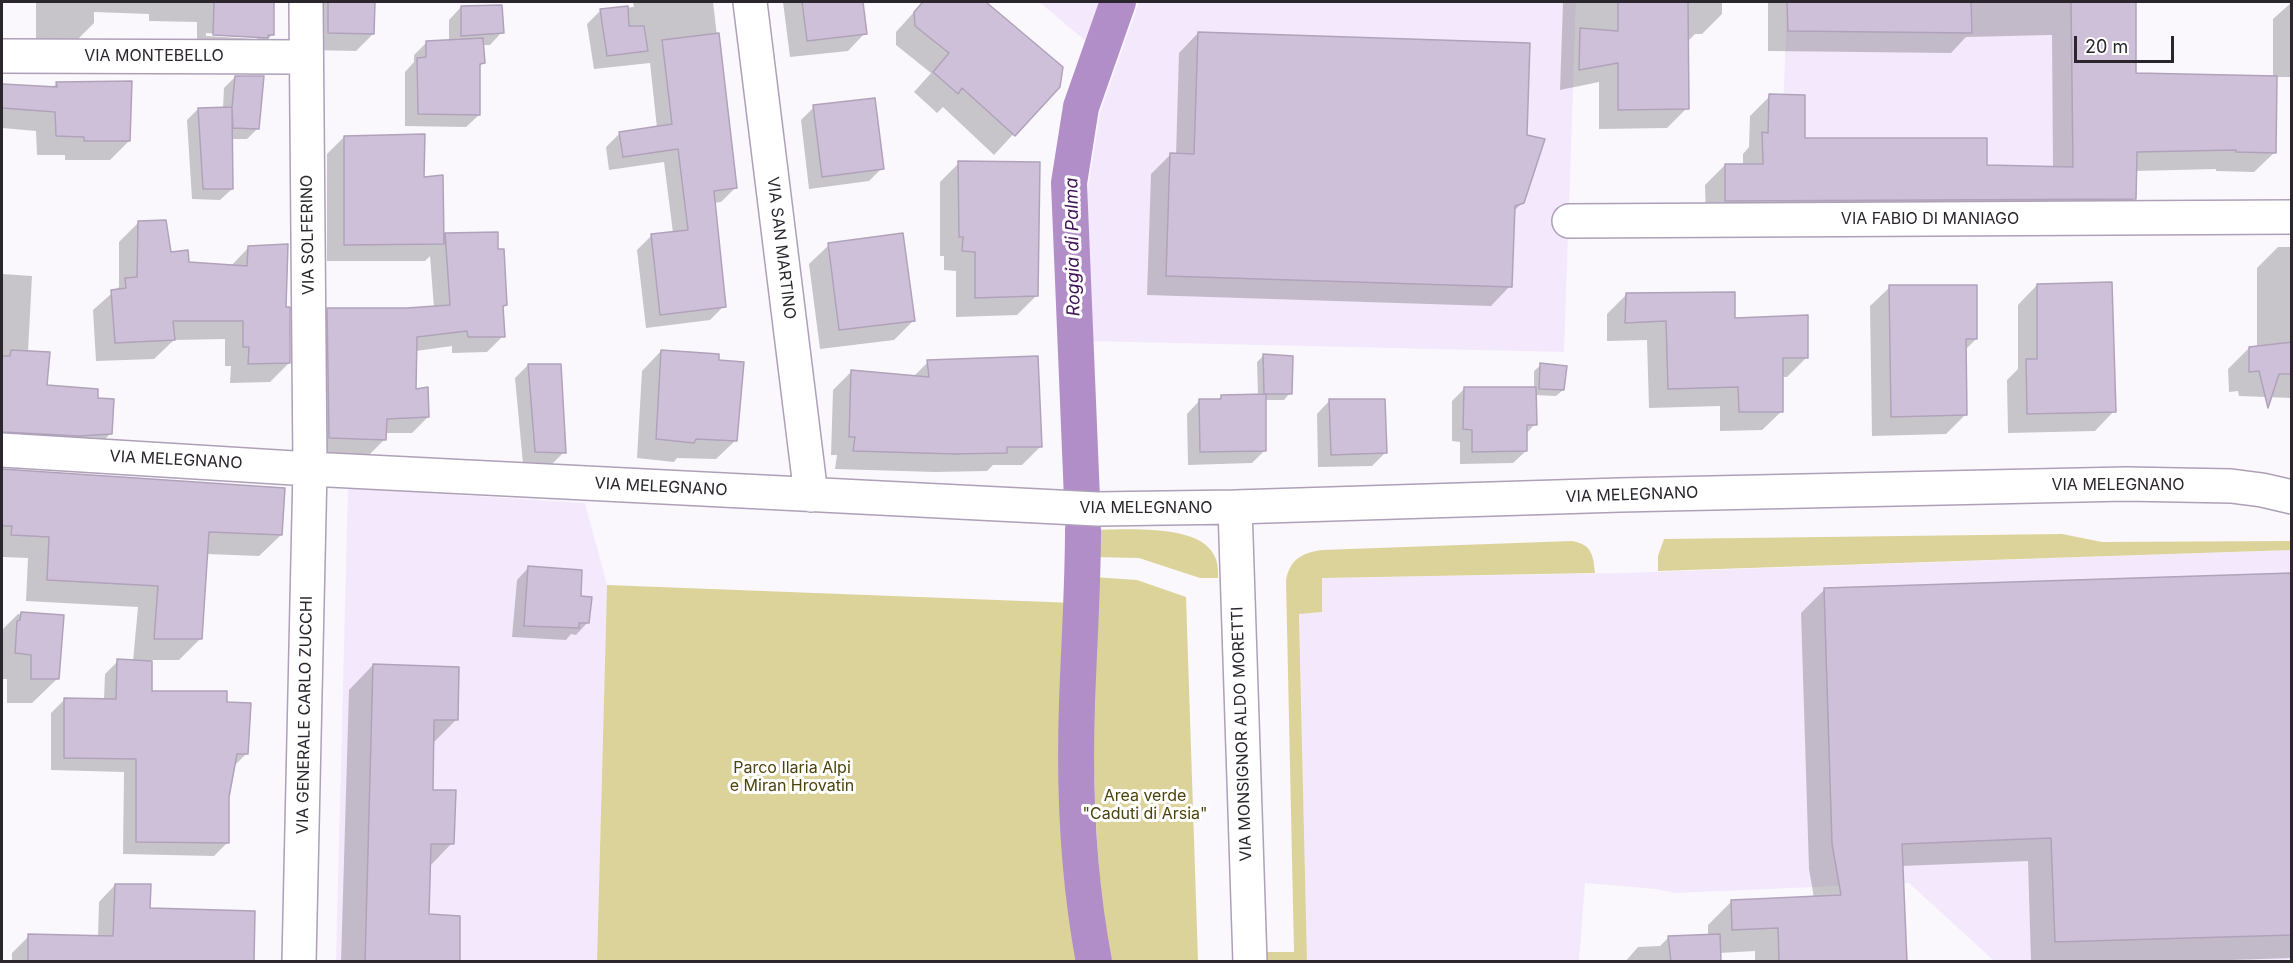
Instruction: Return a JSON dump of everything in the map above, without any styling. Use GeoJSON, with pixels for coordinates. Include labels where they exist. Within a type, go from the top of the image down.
{"type":"FeatureCollection","features":[{"type":"Feature","properties":{"kind":"street","name":"VIA SOLFERINO"},"geometry":{"type":"LineString","coordinates":[[306,2],[310,469]]}},
{"type":"Feature","properties":{"kind":"street","name":"VIA SAN MARTINO"},"geometry":{"type":"LineString","coordinates":[[750,2],[811,495]]}},
{"type":"Feature","properties":{"kind":"street","name":"VIA MONTEBELLO"},"geometry":{"type":"LineString","coordinates":[[2,56],[306,57]]}},
{"type":"Feature","properties":{"kind":"street","name":"VIA FABIO DI MANIAGO"},"geometry":{"type":"LineString","coordinates":[[1569,221],[2292,217]]}},
{"type":"Feature","properties":{"kind":"street","name":"VIA MELEGNANO"},"geometry":{"type":"LineString","coordinates":[[2,450],[310,469],[1097,509],[2126,484],[2231,486],[2292,497]]}},
{"type":"Feature","properties":{"kind":"street","name":"VIA GENERALE CARLO ZUCCHI"},"geometry":{"type":"LineString","coordinates":[[299,962],[310,469]]}},
{"type":"Feature","properties":{"kind":"street","name":"VIA MONSIGNOR ALDO MORETTI"},"geometry":{"type":"LineString","coordinates":[[1235,507],[1250,962]]}},
{"type":"Feature","properties":{"kind":"shaded area"},"geometry":{"type":"Polygon","coordinates":[[[1039,2],[1107,2],[1092,46],[1039,2]]]}},
{"type":"Feature","properties":{"kind":"shaded area"},"geometry":{"type":"Polygon","coordinates":[[[1139,2],[1576,2],[1564,352],[1089,341],[1088,188],[1100,112],[1139,2]]]}},
{"type":"Feature","properties":{"kind":"shaded area"},"geometry":{"type":"Polygon","coordinates":[[[1787,2],[2136,2],[2136,204],[1782,206],[1787,2]]]}},
{"type":"Feature","properties":{"kind":"shaded area"},"geometry":{"type":"Polygon","coordinates":[[[348,488],[585,503],[607,585],[597,961],[336,962],[348,488]]]}},
{"type":"Feature","properties":{"kind":"shaded area"},"geometry":{"type":"Polygon","coordinates":[[[2291,550],[2291,961],[1994,961],[1909,883],[1675,893],[1656,889],[1585,883],[1579,961],[1307,961],[1299,613],[1322,612],[1322,578],[1623,573],[2291,550]]]}},
{"type":"Feature","properties":{"kind":"green space"},"geometry":{"type":"Polygon","coordinates":[[[1092,530],[1159,530],[1193,538],[1205,545],[1214,555],[1218,578],[1200,578],[1139,558],[1093,557],[1092,530]]]}},
{"type":"Feature","properties":{"kind":"green space"},"geometry":{"type":"Polygon","coordinates":[[[2062,534],[2102,542],[2291,541],[2291,550],[1658,571],[1658,556],[1664,539],[2062,534]]]}},
{"type":"Feature","properties":{"kind":"green space"},"geometry":{"type":"Polygon","coordinates":[[[1572,541],[1588,548],[1595,573],[1322,578],[1322,612],[1299,614],[1307,961],[1267,961],[1266,952],[1294,952],[1286,580],[1290,567],[1303,555],[1322,550],[1572,541]]]}},
{"type":"Feature","properties":{"kind":"green space","name":"Area verde \"Caduti di Arsia\""},"geometry":{"type":"Polygon","coordinates":[[[1093,577],[1137,580],[1186,597],[1198,961],[1110,961],[1096,818],[1093,722],[1093,577]]]}},
{"type":"Feature","properties":{"kind":"green space","name":"Parco Ilaria Alpi e Miran Hrovatin"},"geometry":{"type":"Polygon","coordinates":[[[607,585],[1075,603],[1068,720],[1071,838],[1086,961],[597,961],[607,585]]]}},
{"type":"Feature","properties":{"kind":"building"},"geometry":{"type":"Polygon","coordinates":[[[214,2],[274,2],[274,35],[268,35],[268,38],[213,35],[214,2]]]}},
{"type":"Feature","properties":{"kind":"building"},"geometry":{"type":"Polygon","coordinates":[[[328,2],[375,2],[374,34],[328,33],[328,2]]]}},
{"type":"Feature","properties":{"kind":"building"},"geometry":{"type":"Polygon","coordinates":[[[802,2],[863,2],[867,34],[807,41],[802,2]]]}},
{"type":"Feature","properties":{"kind":"building"},"geometry":{"type":"Polygon","coordinates":[[[923,2],[986,2],[1063,67],[1060,87],[1015,136],[962,88],[958,94],[933,72],[949,53],[915,26],[914,12],[923,2]]]}},
{"type":"Feature","properties":{"kind":"building"},"geometry":{"type":"Polygon","coordinates":[[[1618,2],[1688,2],[1689,109],[1618,110],[1618,63],[1579,70],[1580,28],[1618,31],[1618,2]]]}},
{"type":"Feature","properties":{"kind":"building"},"geometry":{"type":"Polygon","coordinates":[[[1787,2],[1971,2],[1972,33],[1788,31],[1787,2]]]}},
{"type":"Feature","properties":{"kind":"building"},"geometry":{"type":"Polygon","coordinates":[[[2071,2],[2136,2],[2136,73],[2277,76],[2276,153],[2236,152],[2236,150],[2137,152],[2136,199],[1725,201],[1725,164],[1763,164],[1762,132],[1768,133],[1769,94],[1805,95],[1805,138],[1987,138],[1987,165],[2073,167],[2071,2]]]}},
{"type":"Feature","properties":{"kind":"building"},"geometry":{"type":"Polygon","coordinates":[[[502,5],[504,33],[461,36],[461,6],[502,5]]]}},
{"type":"Feature","properties":{"kind":"building"},"geometry":{"type":"Polygon","coordinates":[[[628,6],[629,26],[644,26],[648,51],[607,56],[600,9],[628,6]]]}},
{"type":"Feature","properties":{"kind":"building"},"geometry":{"type":"Polygon","coordinates":[[[1198,32],[1530,43],[1527,135],[1545,139],[1524,203],[1515,206],[1512,287],[1166,276],[1170,153],[1194,154],[1198,32]]]}},
{"type":"Feature","properties":{"kind":"building"},"geometry":{"type":"Polygon","coordinates":[[[719,33],[737,188],[714,191],[726,307],[660,315],[651,234],[688,230],[678,149],[623,157],[619,132],[672,124],[662,40],[719,33]]]}},
{"type":"Feature","properties":{"kind":"building"},"geometry":{"type":"Polygon","coordinates":[[[483,38],[485,63],[480,64],[480,115],[418,114],[417,58],[426,57],[426,41],[483,38]]]}},
{"type":"Feature","properties":{"kind":"building"},"geometry":{"type":"Polygon","coordinates":[[[235,76],[264,76],[259,129],[233,128],[232,108],[233,189],[203,189],[198,108],[232,107],[235,76]]]}},
{"type":"Feature","properties":{"kind":"building"},"geometry":{"type":"Polygon","coordinates":[[[132,81],[130,141],[84,141],[84,137],[56,136],[55,112],[2,108],[2,84],[57,87],[56,82],[132,81]]]}},
{"type":"Feature","properties":{"kind":"building"},"geometry":{"type":"Polygon","coordinates":[[[875,98],[884,169],[822,177],[813,105],[875,98]]]}},
{"type":"Feature","properties":{"kind":"building"},"geometry":{"type":"Polygon","coordinates":[[[425,134],[424,177],[443,175],[444,244],[344,245],[344,136],[425,134]]]}},
{"type":"Feature","properties":{"kind":"building"},"geometry":{"type":"Polygon","coordinates":[[[958,161],[1040,162],[1038,296],[975,298],[975,252],[962,251],[963,237],[959,237],[958,161]]]}},
{"type":"Feature","properties":{"kind":"building"},"geometry":{"type":"Polygon","coordinates":[[[166,220],[171,252],[188,250],[189,262],[247,266],[248,246],[288,244],[286,307],[290,307],[290,363],[248,364],[249,347],[243,347],[243,321],[173,321],[175,340],[115,343],[111,290],[126,288],[125,278],[137,277],[138,221],[166,220]]]}},
{"type":"Feature","properties":{"kind":"building"},"geometry":{"type":"Polygon","coordinates":[[[498,232],[498,249],[504,249],[507,305],[503,306],[505,337],[468,337],[467,331],[417,337],[416,389],[428,387],[429,417],[387,419],[386,440],[329,438],[327,308],[407,308],[450,305],[445,233],[498,232]]]}},
{"type":"Feature","properties":{"kind":"building"},"geometry":{"type":"Polygon","coordinates":[[[903,233],[915,321],[839,330],[828,243],[903,233]]]}},
{"type":"Feature","properties":{"kind":"building"},"geometry":{"type":"Polygon","coordinates":[[[2112,282],[2116,412],[2027,414],[2026,359],[2037,359],[2037,284],[2112,282]]]}},
{"type":"Feature","properties":{"kind":"building"},"geometry":{"type":"Polygon","coordinates":[[[1889,285],[1977,285],[1977,339],[1966,339],[1967,415],[1891,417],[1889,285]]]}},
{"type":"Feature","properties":{"kind":"building"},"geometry":{"type":"Polygon","coordinates":[[[1735,292],[1735,318],[1808,315],[1808,358],[1783,358],[1783,412],[1739,412],[1738,387],[1668,389],[1666,321],[1625,323],[1626,293],[1735,292]]]}},
{"type":"Feature","properties":{"kind":"building"},"geometry":{"type":"Polygon","coordinates":[[[2292,342],[2292,374],[2279,374],[2268,408],[2259,371],[2249,372],[2249,347],[2292,342]]]}},
{"type":"Feature","properties":{"kind":"building"},"geometry":{"type":"Polygon","coordinates":[[[11,350],[50,352],[47,385],[98,389],[98,398],[114,399],[112,434],[79,436],[2,432],[2,356],[10,356],[11,350]]]}},
{"type":"Feature","properties":{"kind":"building"},"geometry":{"type":"Polygon","coordinates":[[[661,350],[719,354],[719,360],[744,362],[737,441],[696,439],[694,443],[656,439],[661,350]]]}},
{"type":"Feature","properties":{"kind":"building"},"geometry":{"type":"Polygon","coordinates":[[[1263,354],[1293,356],[1292,394],[1264,394],[1263,354]]]}},
{"type":"Feature","properties":{"kind":"building"},"geometry":{"type":"Polygon","coordinates":[[[1038,356],[1042,447],[1007,447],[1007,453],[853,451],[855,437],[849,437],[851,370],[929,377],[927,360],[1038,356]]]}},
{"type":"Feature","properties":{"kind":"building"},"geometry":{"type":"Polygon","coordinates":[[[1540,363],[1567,366],[1564,390],[1539,389],[1540,363]]]}},
{"type":"Feature","properties":{"kind":"building"},"geometry":{"type":"Polygon","coordinates":[[[528,364],[561,364],[566,453],[535,452],[528,364]]]}},
{"type":"Feature","properties":{"kind":"building"},"geometry":{"type":"Polygon","coordinates":[[[1464,387],[1536,387],[1537,425],[1527,425],[1527,451],[1472,452],[1472,430],[1463,429],[1464,387]]]}},
{"type":"Feature","properties":{"kind":"building"},"geometry":{"type":"Polygon","coordinates":[[[1266,394],[1266,451],[1200,452],[1199,399],[1221,399],[1221,395],[1266,394]]]}},
{"type":"Feature","properties":{"kind":"building"},"geometry":{"type":"Polygon","coordinates":[[[1329,399],[1385,399],[1387,453],[1331,455],[1329,399]]]}},
{"type":"Feature","properties":{"kind":"building"},"geometry":{"type":"Polygon","coordinates":[[[2,469],[285,488],[282,535],[209,532],[202,639],[154,639],[158,586],[47,580],[49,537],[11,535],[12,526],[2,526],[2,469]]]}},
{"type":"Feature","properties":{"kind":"building"},"geometry":{"type":"Polygon","coordinates":[[[528,566],[582,570],[581,596],[592,597],[589,623],[579,623],[579,628],[524,626],[528,566]]]}},
{"type":"Feature","properties":{"kind":"building"},"geometry":{"type":"Polygon","coordinates":[[[2292,573],[2292,935],[2055,942],[2051,838],[1902,844],[1907,962],[1779,962],[1778,928],[1732,930],[1731,900],[1841,895],[1832,844],[1824,588],[2292,573]]]}},
{"type":"Feature","properties":{"kind":"building"},"geometry":{"type":"Polygon","coordinates":[[[21,612],[64,615],[59,679],[31,679],[31,655],[15,653],[17,621],[20,620],[21,612]]]}},
{"type":"Feature","properties":{"kind":"building"},"geometry":{"type":"Polygon","coordinates":[[[117,659],[152,661],[152,691],[227,691],[227,702],[251,703],[248,754],[237,754],[229,797],[229,843],[136,842],[136,759],[64,758],[64,698],[116,699],[117,659]]]}},
{"type":"Feature","properties":{"kind":"building"},"geometry":{"type":"Polygon","coordinates":[[[373,664],[459,667],[458,720],[434,720],[433,790],[456,790],[454,844],[431,844],[429,914],[460,916],[460,962],[365,962],[373,664]]]}},
{"type":"Feature","properties":{"kind":"building"},"geometry":{"type":"Polygon","coordinates":[[[115,884],[151,884],[150,908],[255,911],[254,962],[28,962],[28,934],[113,936],[115,884]]]}},
{"type":"Feature","properties":{"kind":"building"},"geometry":{"type":"Polygon","coordinates":[[[1720,934],[1721,962],[1671,962],[1668,936],[1720,934]]]}},
{"type":"Feature","properties":{"kind":"waterway","name":"Roggia di Palma"},"geometry":{"type":"LineString","coordinates":[[1082,499],[1069,183],[1081,107],[1118,2]]}},
{"type":"Feature","properties":{"kind":"waterway","name":"Roggia di Palma"},"geometry":{"type":"LineString","coordinates":[[1083,529],[1076,735],[1077,800],[1084,898],[1094,962]]}}]}
